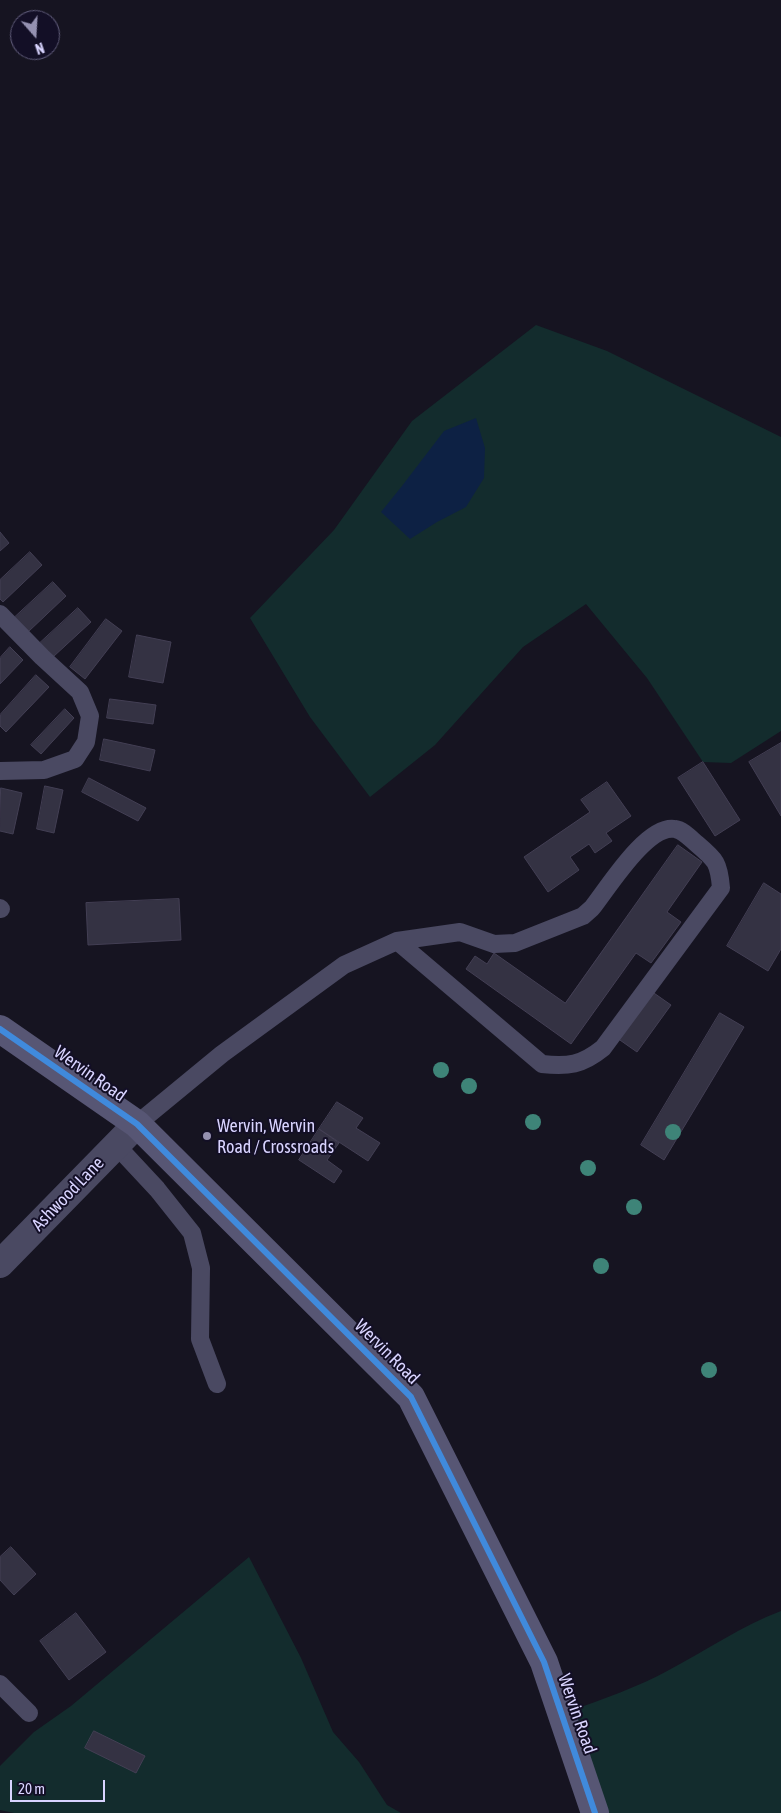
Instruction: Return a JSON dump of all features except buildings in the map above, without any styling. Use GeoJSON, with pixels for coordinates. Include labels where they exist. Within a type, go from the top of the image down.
{"type":"FeatureCollection","features":[{"type":"Feature","properties":{"kind":"street","name":"Wervin Road"},"geometry":{"type":"LineString","coordinates":[[0,1029],[137,1124],[411,1396],[544,1662],[595,1813]]}},
{"type":"Feature","properties":{"kind":"street","name":"Ashwood Lane"},"geometry":{"type":"LineString","coordinates":[[0,1264],[137,1124]]}},
{"type":"Feature","properties":{"kind":"lane"},"geometry":{"type":"LineString","coordinates":[[0,614],[80,692],[90,716],[86,742],[75,759],[44,770],[0,771]]}},
{"type":"Feature","properties":{"kind":"lane"},"geometry":{"type":"LineString","coordinates":[[137,1124],[222,1054],[344,965],[398,940],[460,932],[494,944],[516,943],[559,926],[583,916],[592,908],[641,845],[660,831],[675,828],[684,833],[711,856],[720,871],[721,888],[603,1048],[589,1059],[572,1065],[542,1064],[398,940]]}},
{"type":"Feature","properties":{"kind":"lane"},"geometry":{"type":"LineString","coordinates":[[116,1146],[157,1188],[192,1233],[201,1268],[200,1339],[217,1384]]}},
{"type":"Feature","properties":{"kind":"lane"},"geometry":{"type":"LineString","coordinates":[[0,1684],[29,1713]]}},
{"type":"Feature","properties":{"kind":"green space"},"geometry":{"type":"Polygon","coordinates":[[[536,325],[607,351],[781,437],[781,731],[731,763],[703,762],[647,678],[586,604],[523,647],[435,745],[370,797],[310,717],[250,618],[334,530],[412,421],[536,325]]]}},
{"type":"Feature","properties":{"kind":"green space"},"geometry":{"type":"Polygon","coordinates":[[[249,1557],[301,1658],[333,1732],[359,1762],[387,1805],[401,1813],[14,1813],[0,1810],[0,1766],[34,1732],[71,1706],[249,1557]]]}},
{"type":"Feature","properties":{"kind":"green space"},"geometry":{"type":"Polygon","coordinates":[[[781,1611],[781,1813],[607,1813],[570,1711],[645,1682],[738,1631],[781,1611]]]}},
{"type":"Feature","properties":{"kind":"water"},"geometry":{"type":"Polygon","coordinates":[[[476,418],[485,448],[484,478],[466,507],[410,539],[381,512],[444,431],[476,418]]]}},
{"type":"Feature","properties":{"kind":"cycle path"},"geometry":{"type":"LineString","coordinates":[[0,1029],[137,1124],[411,1397],[544,1662],[595,1813]]}},
{"type":"Feature","properties":{"kind":"place","name":"Wervin, Wervin Road / Crossroads"},"geometry":{"type":"Point","coordinates":[207,1136]}}]}
